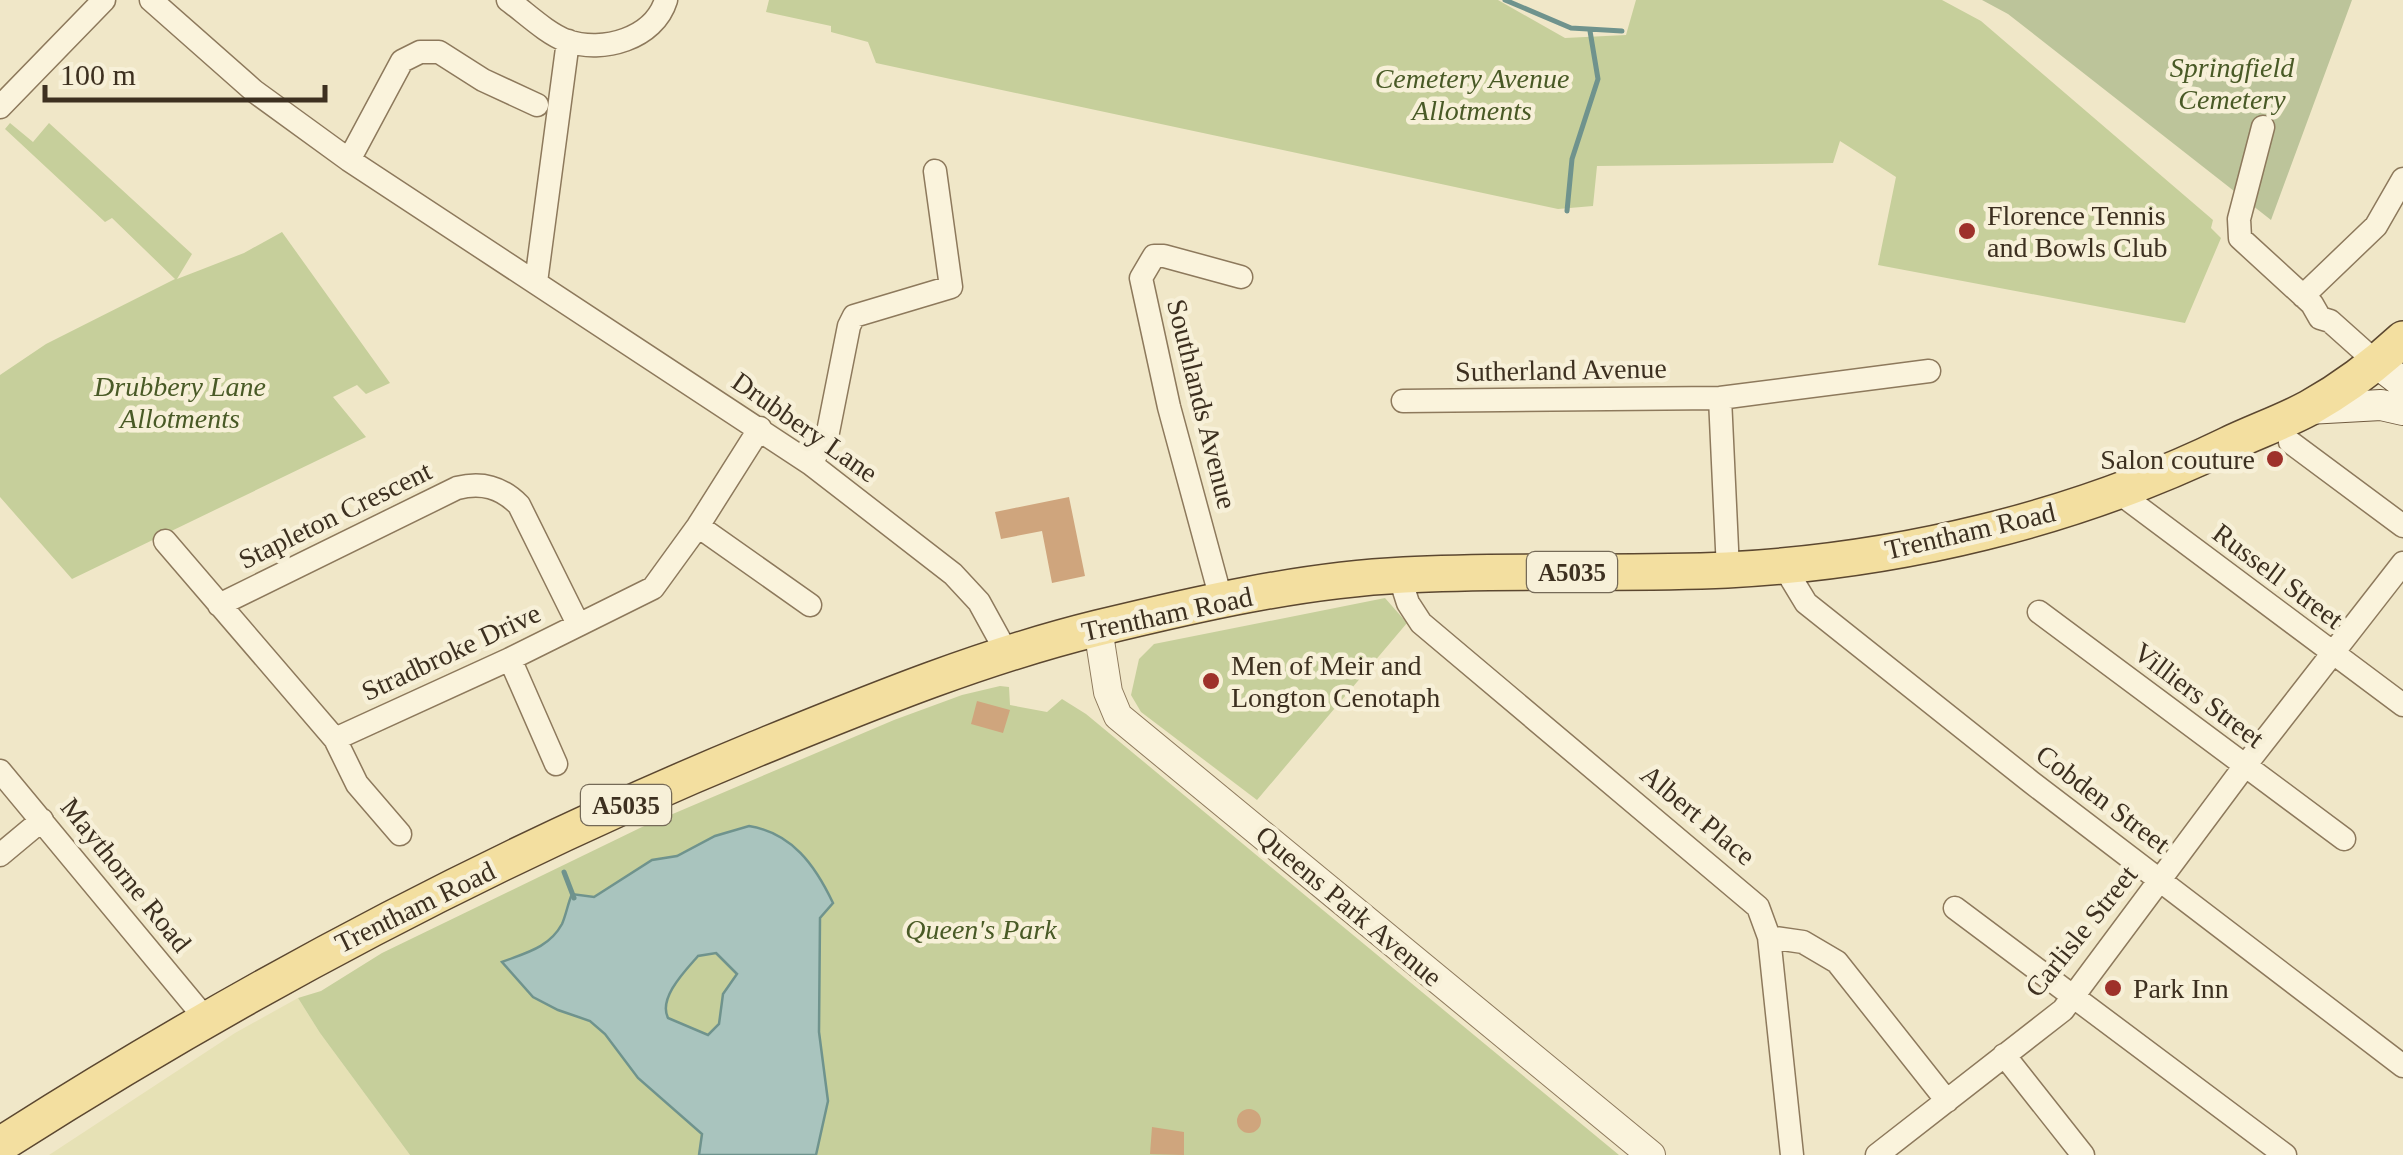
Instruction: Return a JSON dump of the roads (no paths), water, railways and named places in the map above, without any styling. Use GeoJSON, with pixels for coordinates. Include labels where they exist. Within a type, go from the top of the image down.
{"type":"FeatureCollection","features":[{"type":"Feature","properties":{"kind":"main road","name":"Trentham Road"},"geometry":{"type":"LineString","coordinates":[[0,1144],[205,1018],[398,914],[661,788],[892,693],[1007,652],[1221,599],[1398,575],[1728,570],[1905,549],[2047,516],[2305,436],[2390,373],[2403,339]]}},
{"type":"Feature","properties":{"kind":"main road"},"geometry":{"type":"LineString","coordinates":[[2305,436],[2346,405],[2381,405],[2403,410]]}},
{"type":"Feature","properties":{"kind":"street"},"geometry":{"type":"LineString","coordinates":[[0,107],[104,0]]}},
{"type":"Feature","properties":{"kind":"street","name":"Drubbery Lane"},"geometry":{"type":"LineString","coordinates":[[152,0],[254,91],[350,160],[811,464],[953,574],[980,602],[1007,652]]}},
{"type":"Feature","properties":{"kind":"street"},"geometry":{"type":"LineString","coordinates":[[508,0],[568,41],[594,46],[638,35],[660,16],[666,0]]}},
{"type":"Feature","properties":{"kind":"street"},"geometry":{"type":"LineString","coordinates":[[536,282],[568,41]]}},
{"type":"Feature","properties":{"kind":"street"},"geometry":{"type":"LineString","coordinates":[[350,160],[402,61],[410,56],[440,52],[515,86],[537,105]]}},
{"type":"Feature","properties":{"kind":"street"},"geometry":{"type":"LineString","coordinates":[[2263,127],[2237,229],[2240,238],[2390,373]]}},
{"type":"Feature","properties":{"kind":"street"},"geometry":{"type":"LineString","coordinates":[[811,464],[828,432],[848,326],[854,316],[951,288],[935,171]]}},
{"type":"Feature","properties":{"kind":"street"},"geometry":{"type":"LineString","coordinates":[[2310,305],[2376,226],[2403,180]]}},
{"type":"Feature","properties":{"kind":"street","name":"Southlands Avenue"},"geometry":{"type":"LineString","coordinates":[[1221,599],[1169,407],[1141,278],[1154,256],[1241,278]]}},
{"type":"Feature","properties":{"kind":"street","name":"Sutherland Avenue"},"geometry":{"type":"LineString","coordinates":[[1403,402],[1720,398],[1929,370]]}},
{"type":"Feature","properties":{"kind":"street"},"geometry":{"type":"LineString","coordinates":[[1720,398],[1728,570]]}},
{"type":"Feature","properties":{"kind":"street","name":"Stradbroke Drive"},"geometry":{"type":"LineString","coordinates":[[336,740],[654,588],[760,428]]}},
{"type":"Feature","properties":{"kind":"street"},"geometry":{"type":"LineString","coordinates":[[2305,436],[2403,526]]}},
{"type":"Feature","properties":{"kind":"street","name":"Stapleton Crescent"},"geometry":{"type":"LineString","coordinates":[[219,605],[457,488],[482,485],[508,494],[519,505],[578,624]]}},
{"type":"Feature","properties":{"kind":"street","name":"Russell Street"},"geometry":{"type":"LineString","coordinates":[[2118,492],[2331,655],[2403,705]]}},
{"type":"Feature","properties":{"kind":"street"},"geometry":{"type":"LineString","coordinates":[[698,526],[810,606]]}},
{"type":"Feature","properties":{"kind":"street"},"geometry":{"type":"LineString","coordinates":[[168,540],[336,740],[357,784],[399,835]]}},
{"type":"Feature","properties":{"kind":"street","name":"Carlisle Street"},"geometry":{"type":"LineString","coordinates":[[1890,1151],[2063,1010],[2244,767],[2403,563]]}},
{"type":"Feature","properties":{"kind":"street","name":"Cobden Street"},"geometry":{"type":"LineString","coordinates":[[1782,565],[1806,603],[2030,782],[2403,1066]]}},
{"type":"Feature","properties":{"kind":"street","name":"Albert Place"},"geometry":{"type":"LineString","coordinates":[[1398,575],[1408,603],[1422,623],[1758,906],[1768,937]]}},
{"type":"Feature","properties":{"kind":"street","name":"Villiers Street"},"geometry":{"type":"LineString","coordinates":[[2038,612],[2244,767],[2327,835]]}},
{"type":"Feature","properties":{"kind":"street","name":"Queens Park Avenue"},"geometry":{"type":"LineString","coordinates":[[1098,628],[1108,692],[1118,716],[1651,1155]]}},
{"type":"Feature","properties":{"kind":"street"},"geometry":{"type":"LineString","coordinates":[[510,659],[557,764]]}},
{"type":"Feature","properties":{"kind":"street","name":"Maythorne Road"},"geometry":{"type":"LineString","coordinates":[[0,771],[205,1018]]}},
{"type":"Feature","properties":{"kind":"street"},"geometry":{"type":"LineString","coordinates":[[0,855],[42,820]]}},
{"type":"Feature","properties":{"kind":"street"},"geometry":{"type":"LineString","coordinates":[[1955,908],[2278,1153]]}},
{"type":"Feature","properties":{"kind":"street"},"geometry":{"type":"LineString","coordinates":[[1792,1155],[1768,937],[1802,942],[1837,962],[1947,1101]]}},
{"type":"Feature","properties":{"kind":"street"},"geometry":{"type":"LineString","coordinates":[[2004,1055],[2083,1155]]}},
{"type":"Feature","properties":{"kind":"water"},"geometry":{"type":"Polygon","coordinates":[[[749,826],[778,836],[810,864],[833,903],[820,918],[819,1032],[828,1101],[816,1155],[699,1155],[702,1134],[638,1078],[605,1034],[590,1021],[533,997],[502,962],[550,939],[562,924],[572,894],[594,897],[652,860],[677,856],[715,836],[749,826]],[[716,953],[698,956],[670,994],[668,1018],[708,1035],[719,1024],[723,994],[737,974],[716,953]]]}},
{"type":"Feature","properties":{"kind":"waterway"},"geometry":{"type":"LineString","coordinates":[[1505,0],[1571,28],[1622,31]]}},
{"type":"Feature","properties":{"kind":"waterway"},"geometry":{"type":"LineString","coordinates":[[1567,211],[1572,159],[1598,79],[1590,31]]}},
{"type":"Feature","properties":{"kind":"waterway"},"geometry":{"type":"LineString","coordinates":[[564,872],[574,898]]}},
{"type":"Feature","properties":{"kind":"place","name":"Florence Tennis and Bowls Club"},"geometry":{"type":"Point","coordinates":[1967,231]}},
{"type":"Feature","properties":{"kind":"place","name":"Salon couture"},"geometry":{"type":"Point","coordinates":[2275,459]}},
{"type":"Feature","properties":{"kind":"place","name":"Men of Meir and Longton Cenotaph"},"geometry":{"type":"Point","coordinates":[1211,681]}},
{"type":"Feature","properties":{"kind":"place","name":"Park Inn"},"geometry":{"type":"Point","coordinates":[2113,988]}},
{"type":"Feature","properties":{"kind":"park label","name":"Springfield Cemetery"},"geometry":{"type":"Point","coordinates":[2232,83]}},
{"type":"Feature","properties":{"kind":"park label","name":"Cemetery Avenue Allotments"},"geometry":{"type":"Point","coordinates":[1472,94]}},
{"type":"Feature","properties":{"kind":"park label","name":"Drubbery Lane Allotments"},"geometry":{"type":"Point","coordinates":[180,402]}},
{"type":"Feature","properties":{"kind":"park label","name":"Queen's Park"},"geometry":{"type":"Point","coordinates":[981,929]}}]}
